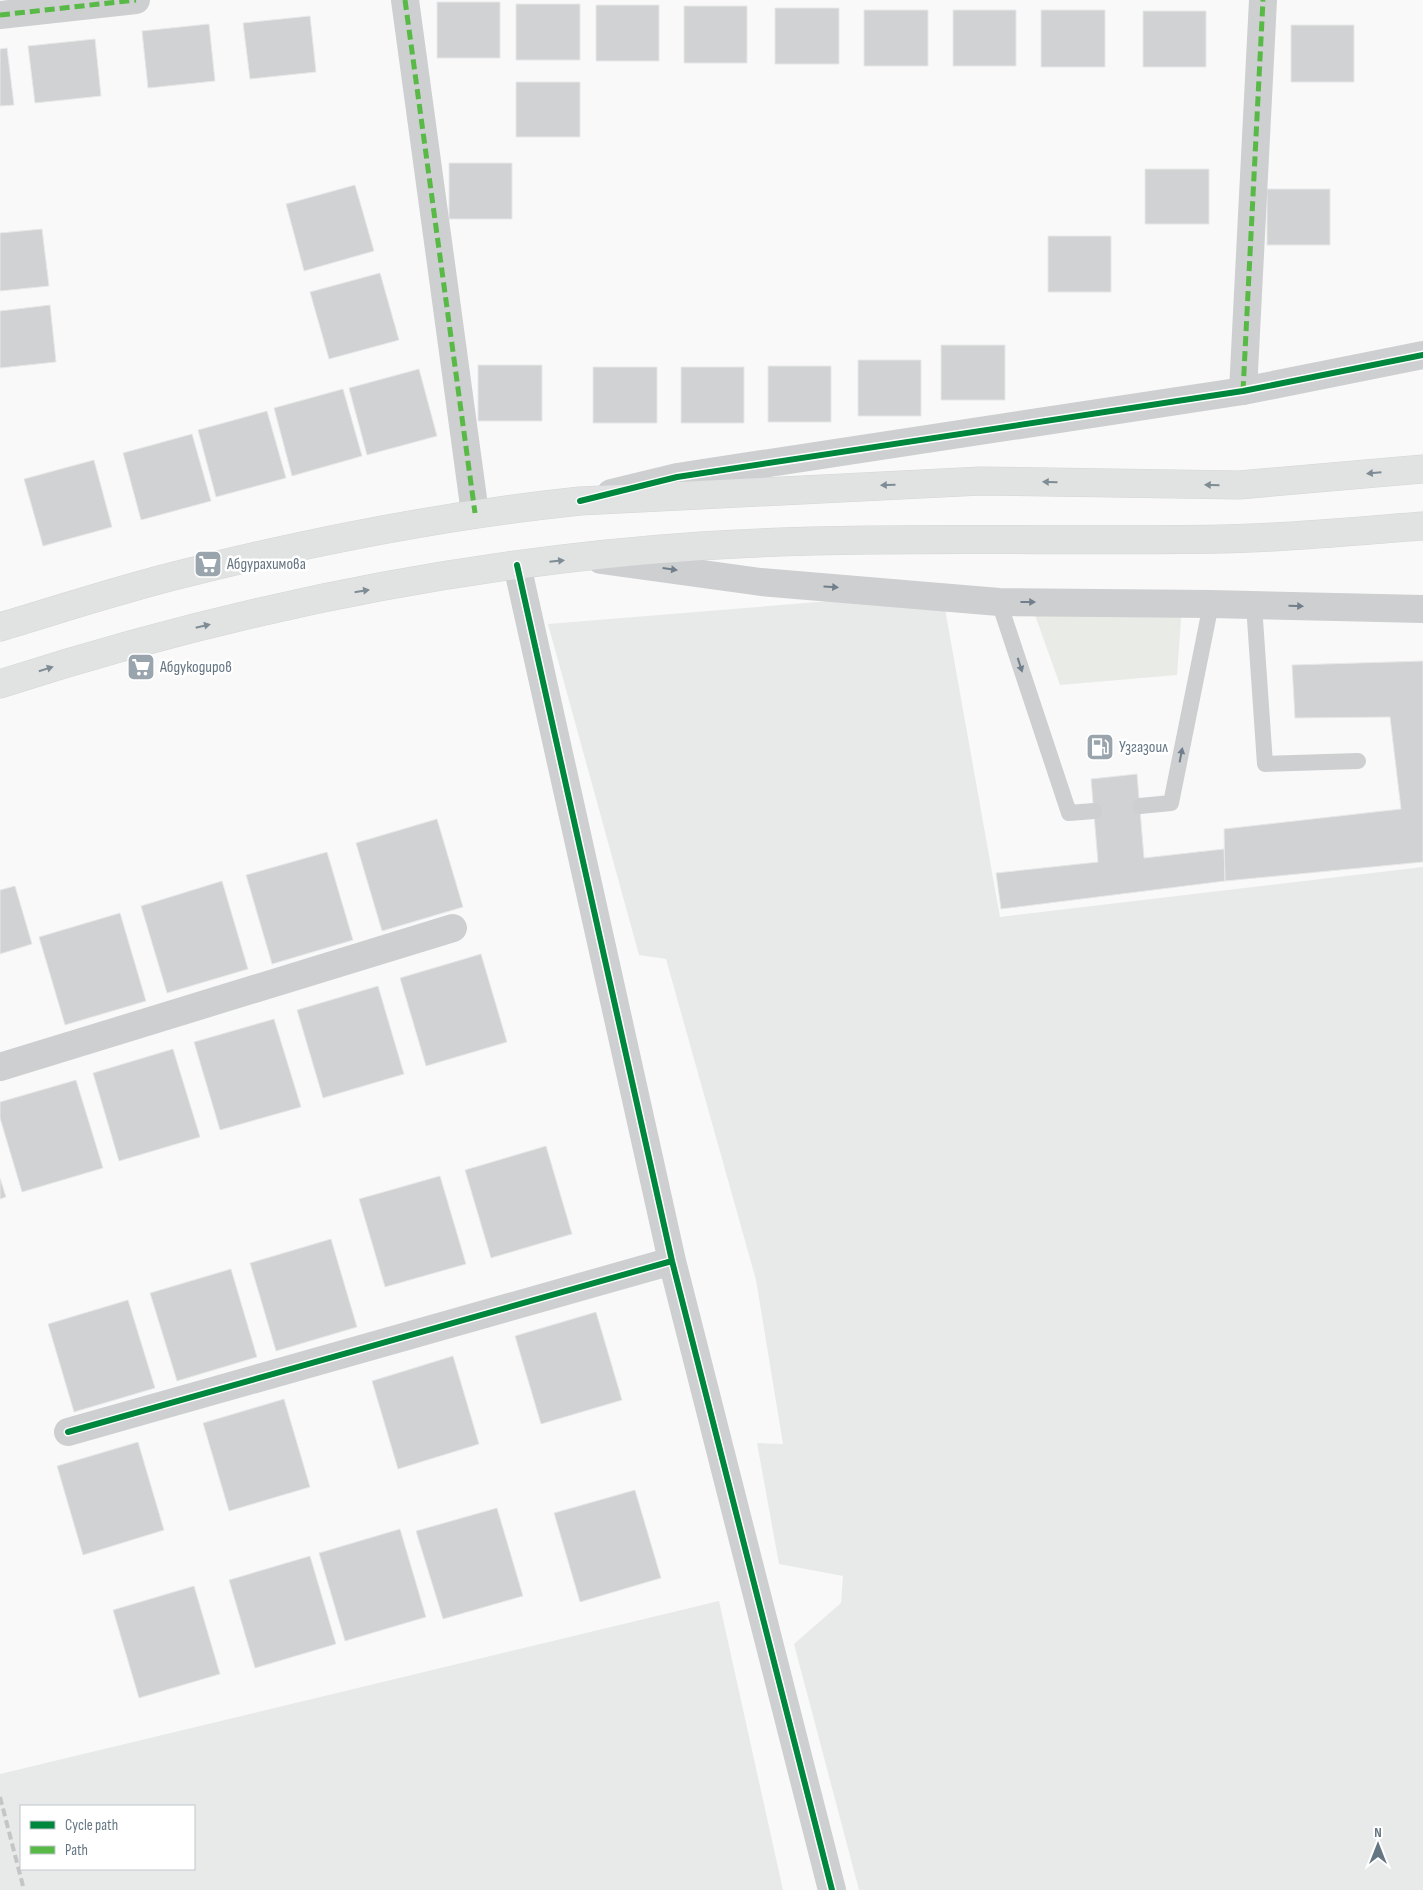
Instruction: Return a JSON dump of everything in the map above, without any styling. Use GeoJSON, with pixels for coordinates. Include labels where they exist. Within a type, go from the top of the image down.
{"type":"FeatureCollection","features":[{"type":"Feature","properties":{"kind":"main road"},"geometry":{"type":"LineString","coordinates":[[0,627],[180,574],[333,539],[474,513],[580,501],[981,482],[1239,485],[1423,469]]}},
{"type":"Feature","properties":{"kind":"main road"},"geometry":{"type":"LineString","coordinates":[[0,684],[175,632],[344,594],[517,566],[587,558],[699,546],[858,539],[1225,539],[1423,526]]}},
{"type":"Feature","properties":{"kind":"street"},"geometry":{"type":"LineString","coordinates":[[0,15],[136,0]]}},
{"type":"Feature","properties":{"kind":"street"},"geometry":{"type":"LineString","coordinates":[[405,0],[474,513]]}},
{"type":"Feature","properties":{"kind":"street"},"geometry":{"type":"LineString","coordinates":[[1243,390],[1264,0]]}},
{"type":"Feature","properties":{"kind":"street"},"geometry":{"type":"LineString","coordinates":[[580,501],[687,475],[1243,390],[1423,355]]}},
{"type":"Feature","properties":{"kind":"street"},"geometry":{"type":"LineString","coordinates":[[587,558],[761,582],[999,602],[1211,604],[1423,610]]}},
{"type":"Feature","properties":{"kind":"street"},"geometry":{"type":"LineString","coordinates":[[517,566],[672,1261],[832,1890]]}},
{"type":"Feature","properties":{"kind":"street"},"geometry":{"type":"LineString","coordinates":[[0,1067],[453,928]]}},
{"type":"Feature","properties":{"kind":"street"},"geometry":{"type":"LineString","coordinates":[[68,1432],[672,1261]]}},
{"type":"Feature","properties":{"kind":"lane"},"geometry":{"type":"LineString","coordinates":[[999,602],[1069,814],[1094,811]]}},
{"type":"Feature","properties":{"kind":"lane"},"geometry":{"type":"LineString","coordinates":[[1140,806],[1171,803],[1211,604]]}},
{"type":"Feature","properties":{"kind":"lane"},"geometry":{"type":"LineString","coordinates":[[1254,606],[1265,764],[1358,761]]}},
{"type":"Feature","properties":{"kind":"shaded area"},"geometry":{"type":"Polygon","coordinates":[[[942,592],[1000,917],[1423,867],[1423,1890],[859,1890],[794,1644],[841,1603],[843,1576],[779,1564],[757,1443],[783,1444],[756,1280],[666,959],[639,955],[548,624],[942,592]]]}},
{"type":"Feature","properties":{"kind":"shaded area"},"geometry":{"type":"Polygon","coordinates":[[[1183,592],[1177,675],[1060,685],[1029,598],[1183,592]]]}},
{"type":"Feature","properties":{"kind":"shaded area"},"geometry":{"type":"Polygon","coordinates":[[[719,1601],[783,1890],[0,1890],[0,1774],[719,1601]]]}},
{"type":"Feature","properties":{"kind":"building"},"geometry":{"type":"Polygon","coordinates":[[[437,2],[500,2],[500,58],[437,58],[437,2]]]}},
{"type":"Feature","properties":{"kind":"building"},"geometry":{"type":"Polygon","coordinates":[[[516,4],[580,4],[580,60],[516,60],[516,4]]]}},
{"type":"Feature","properties":{"kind":"building"},"geometry":{"type":"Polygon","coordinates":[[[596,5],[659,5],[659,61],[596,61],[596,5]]]}},
{"type":"Feature","properties":{"kind":"building"},"geometry":{"type":"Polygon","coordinates":[[[684,6],[747,6],[747,63],[684,63],[684,6]]]}},
{"type":"Feature","properties":{"kind":"building"},"geometry":{"type":"Polygon","coordinates":[[[775,8],[839,8],[839,64],[775,64],[775,8]]]}},
{"type":"Feature","properties":{"kind":"building"},"geometry":{"type":"Polygon","coordinates":[[[864,10],[928,10],[928,66],[864,66],[864,10]]]}},
{"type":"Feature","properties":{"kind":"building"},"geometry":{"type":"Polygon","coordinates":[[[953,10],[1016,10],[1016,66],[953,66],[953,10]]]}},
{"type":"Feature","properties":{"kind":"building"},"geometry":{"type":"Polygon","coordinates":[[[1041,10],[1105,10],[1105,67],[1041,67],[1041,10]]]}},
{"type":"Feature","properties":{"kind":"building"},"geometry":{"type":"Polygon","coordinates":[[[1143,11],[1206,11],[1206,67],[1143,67],[1143,11]]]}},
{"type":"Feature","properties":{"kind":"building"},"geometry":{"type":"Polygon","coordinates":[[[310,16],[316,72],[250,79],[243,23],[310,16]]]}},
{"type":"Feature","properties":{"kind":"building"},"geometry":{"type":"Polygon","coordinates":[[[209,24],[215,81],[148,88],[142,31],[209,24]]]}},
{"type":"Feature","properties":{"kind":"building"},"geometry":{"type":"Polygon","coordinates":[[[1291,25],[1354,25],[1354,82],[1291,82],[1291,25]]]}},
{"type":"Feature","properties":{"kind":"building"},"geometry":{"type":"Polygon","coordinates":[[[95,39],[101,96],[35,103],[28,46],[95,39]]]}},
{"type":"Feature","properties":{"kind":"building"},"geometry":{"type":"Polygon","coordinates":[[[7,48],[14,105],[0,106],[0,49],[7,48]]]}},
{"type":"Feature","properties":{"kind":"building"},"geometry":{"type":"Polygon","coordinates":[[[516,82],[580,82],[580,137],[516,137],[516,82]]]}},
{"type":"Feature","properties":{"kind":"building"},"geometry":{"type":"Polygon","coordinates":[[[449,163],[512,163],[512,219],[449,219],[449,163]]]}},
{"type":"Feature","properties":{"kind":"building"},"geometry":{"type":"Polygon","coordinates":[[[1145,169],[1209,169],[1209,224],[1145,224],[1145,169]]]}},
{"type":"Feature","properties":{"kind":"building"},"geometry":{"type":"Polygon","coordinates":[[[355,185],[374,251],[304,271],[286,204],[355,185]]]}},
{"type":"Feature","properties":{"kind":"building"},"geometry":{"type":"Polygon","coordinates":[[[1267,189],[1330,189],[1330,245],[1267,245],[1267,189]]]}},
{"type":"Feature","properties":{"kind":"building"},"geometry":{"type":"Polygon","coordinates":[[[42,229],[49,286],[0,291],[0,233],[42,229]]]}},
{"type":"Feature","properties":{"kind":"building"},"geometry":{"type":"Polygon","coordinates":[[[1048,236],[1111,236],[1111,292],[1048,292],[1048,236]]]}},
{"type":"Feature","properties":{"kind":"building"},"geometry":{"type":"Polygon","coordinates":[[[380,273],[399,340],[329,359],[310,292],[380,273]]]}},
{"type":"Feature","properties":{"kind":"building"},"geometry":{"type":"Polygon","coordinates":[[[50,305],[56,362],[0,368],[0,311],[50,305]]]}},
{"type":"Feature","properties":{"kind":"building"},"geometry":{"type":"Polygon","coordinates":[[[941,345],[1005,345],[1005,400],[941,400],[941,345]]]}},
{"type":"Feature","properties":{"kind":"building"},"geometry":{"type":"Polygon","coordinates":[[[858,360],[921,360],[921,416],[858,416],[858,360]]]}},
{"type":"Feature","properties":{"kind":"building"},"geometry":{"type":"Polygon","coordinates":[[[478,365],[542,365],[542,421],[478,421],[478,365]]]}},
{"type":"Feature","properties":{"kind":"building"},"geometry":{"type":"Polygon","coordinates":[[[768,366],[831,366],[831,422],[768,422],[768,366]]]}},
{"type":"Feature","properties":{"kind":"building"},"geometry":{"type":"Polygon","coordinates":[[[593,367],[657,367],[657,423],[593,423],[593,367]]]}},
{"type":"Feature","properties":{"kind":"building"},"geometry":{"type":"Polygon","coordinates":[[[681,367],[744,367],[744,423],[681,423],[681,367]]]}},
{"type":"Feature","properties":{"kind":"building"},"geometry":{"type":"Polygon","coordinates":[[[419,369],[437,436],[367,455],[349,388],[419,369]]]}},
{"type":"Feature","properties":{"kind":"building"},"geometry":{"type":"Polygon","coordinates":[[[343,389],[362,456],[292,476],[274,408],[343,389]]]}},
{"type":"Feature","properties":{"kind":"building"},"geometry":{"type":"Polygon","coordinates":[[[267,411],[286,478],[216,497],[198,430],[267,411]]]}},
{"type":"Feature","properties":{"kind":"building"},"geometry":{"type":"Polygon","coordinates":[[[192,434],[211,501],[141,520],[123,453],[192,434]]]}},
{"type":"Feature","properties":{"kind":"building"},"geometry":{"type":"Polygon","coordinates":[[[94,460],[112,527],[43,546],[24,479],[94,460]]]}},
{"type":"Feature","properties":{"kind":"building"},"geometry":{"type":"Polygon","coordinates":[[[1423,661],[1423,862],[1225,881],[1224,829],[1401,809],[1390,717],[1295,718],[1292,665],[1423,661]]]}},
{"type":"Feature","properties":{"kind":"building"},"geometry":{"type":"Polygon","coordinates":[[[1137,774],[1144,858],[1224,849],[1225,881],[1001,909],[996,873],[1098,862],[1091,779],[1137,774]]]}},
{"type":"Feature","properties":{"kind":"building"},"geometry":{"type":"Polygon","coordinates":[[[437,819],[463,907],[382,931],[356,843],[437,819]]]}},
{"type":"Feature","properties":{"kind":"building"},"geometry":{"type":"Polygon","coordinates":[[[327,852],[353,940],[272,964],[246,875],[327,852]]]}},
{"type":"Feature","properties":{"kind":"building"},"geometry":{"type":"Polygon","coordinates":[[[222,881],[248,969],[167,993],[141,906],[222,881]]]}},
{"type":"Feature","properties":{"kind":"building"},"geometry":{"type":"Polygon","coordinates":[[[15,886],[32,944],[0,954],[0,890],[15,886]]]}},
{"type":"Feature","properties":{"kind":"building"},"geometry":{"type":"Polygon","coordinates":[[[120,913],[146,1001],[65,1025],[39,937],[120,913]]]}},
{"type":"Feature","properties":{"kind":"building"},"geometry":{"type":"Polygon","coordinates":[[[481,954],[507,1042],[426,1066],[400,978],[481,954]]]}},
{"type":"Feature","properties":{"kind":"building"},"geometry":{"type":"Polygon","coordinates":[[[378,986],[404,1074],[323,1098],[297,1010],[378,986]]]}},
{"type":"Feature","properties":{"kind":"building"},"geometry":{"type":"Polygon","coordinates":[[[274,1019],[301,1107],[220,1130],[194,1042],[274,1019]]]}},
{"type":"Feature","properties":{"kind":"building"},"geometry":{"type":"Polygon","coordinates":[[[173,1049],[200,1137],[119,1161],[93,1073],[173,1049]]]}},
{"type":"Feature","properties":{"kind":"building"},"geometry":{"type":"Polygon","coordinates":[[[76,1080],[103,1168],[22,1192],[0,1118],[0,1102],[76,1080]]]}},
{"type":"Feature","properties":{"kind":"building"},"geometry":{"type":"Polygon","coordinates":[[[546,1146],[572,1234],[491,1258],[465,1170],[546,1146]]]}},
{"type":"Feature","properties":{"kind":"building"},"geometry":{"type":"Polygon","coordinates":[[[440,1176],[466,1264],[385,1287],[359,1199],[440,1176]]]}},
{"type":"Feature","properties":{"kind":"building"},"geometry":{"type":"Polygon","coordinates":[[[0,1178],[6,1197],[0,1199],[0,1178]]]}},
{"type":"Feature","properties":{"kind":"building"},"geometry":{"type":"Polygon","coordinates":[[[331,1239],[357,1327],[276,1351],[250,1263],[331,1239]]]}},
{"type":"Feature","properties":{"kind":"building"},"geometry":{"type":"Polygon","coordinates":[[[231,1269],[257,1357],[177,1381],[150,1293],[231,1269]]]}},
{"type":"Feature","properties":{"kind":"building"},"geometry":{"type":"Polygon","coordinates":[[[128,1300],[155,1388],[74,1412],[48,1324],[128,1300]]]}},
{"type":"Feature","properties":{"kind":"building"},"geometry":{"type":"Polygon","coordinates":[[[596,1312],[622,1400],[541,1424],[515,1336],[596,1312]]]}},
{"type":"Feature","properties":{"kind":"building"},"geometry":{"type":"Polygon","coordinates":[[[453,1356],[479,1444],[398,1469],[372,1381],[453,1356]]]}},
{"type":"Feature","properties":{"kind":"building"},"geometry":{"type":"Polygon","coordinates":[[[284,1399],[310,1487],[229,1511],[203,1423],[284,1399]]]}},
{"type":"Feature","properties":{"kind":"building"},"geometry":{"type":"Polygon","coordinates":[[[138,1442],[164,1530],[83,1555],[57,1466],[138,1442]]]}},
{"type":"Feature","properties":{"kind":"building"},"geometry":{"type":"Polygon","coordinates":[[[635,1490],[661,1578],[580,1602],[554,1513],[635,1490]]]}},
{"type":"Feature","properties":{"kind":"building"},"geometry":{"type":"Polygon","coordinates":[[[497,1508],[523,1596],[443,1619],[416,1531],[497,1508]]]}},
{"type":"Feature","properties":{"kind":"building"},"geometry":{"type":"Polygon","coordinates":[[[400,1529],[426,1617],[345,1641],[319,1553],[400,1529]]]}},
{"type":"Feature","properties":{"kind":"building"},"geometry":{"type":"Polygon","coordinates":[[[310,1556],[336,1644],[255,1668],[229,1580],[310,1556]]]}},
{"type":"Feature","properties":{"kind":"building"},"geometry":{"type":"Polygon","coordinates":[[[194,1586],[220,1674],[139,1698],[113,1610],[194,1586]]]}},
{"type":"Feature","properties":{"kind":"railway"},"geometry":{"type":"LineString","coordinates":[[0,1797],[24,1890]]}},
{"type":"Feature","properties":{"kind":"marked path"},"geometry":{"type":"LineString","coordinates":[[0,15],[136,0]]}},
{"type":"Feature","properties":{"kind":"marked path"},"geometry":{"type":"LineString","coordinates":[[405,0],[475,513]]}},
{"type":"Feature","properties":{"kind":"marked path"},"geometry":{"type":"LineString","coordinates":[[1243,391],[1263,0]]}},
{"type":"Feature","properties":{"kind":"cycle path"},"geometry":{"type":"LineString","coordinates":[[580,501],[677,477],[1243,391],[1423,355]]}},
{"type":"Feature","properties":{"kind":"cycle path"},"geometry":{"type":"LineString","coordinates":[[517,565],[672,1261],[832,1890]]}},
{"type":"Feature","properties":{"kind":"cycle path"},"geometry":{"type":"LineString","coordinates":[[68,1432],[672,1261]]}},
{"type":"Feature","properties":{"kind":"place","name":"Абдурахимова"},"geometry":{"type":"Point","coordinates":[208,564]}},
{"type":"Feature","properties":{"kind":"place","name":"Абдукодиров"},"geometry":{"type":"Point","coordinates":[141,667]}},
{"type":"Feature","properties":{"kind":"place","name":"Узгазоил"},"geometry":{"type":"Point","coordinates":[1100,747]}}]}
